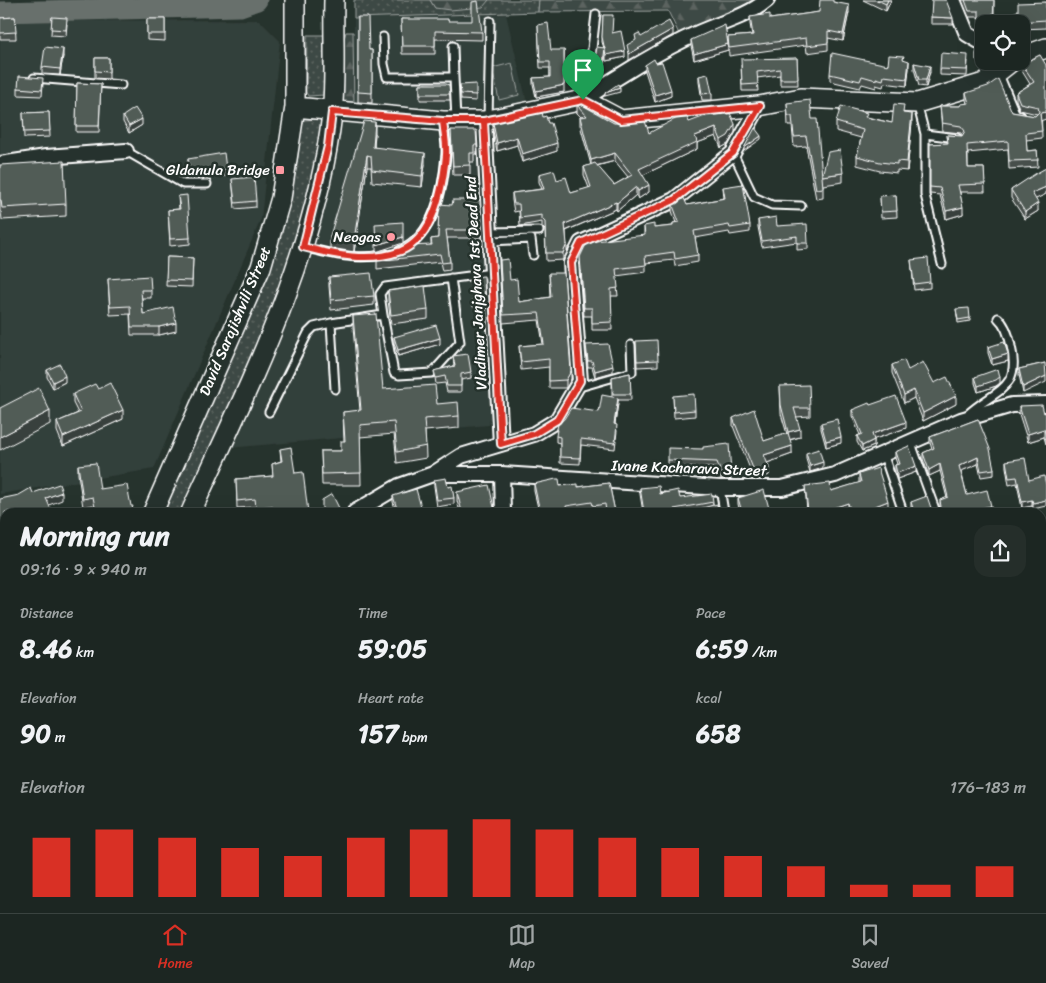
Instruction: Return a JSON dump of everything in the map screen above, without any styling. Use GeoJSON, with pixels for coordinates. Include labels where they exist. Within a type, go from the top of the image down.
{"type":"FeatureCollection","features":[{"type":"Feature","properties":{"kind":"main road","name":"David Sarajishvili Street"},"geometry":{"type":"LineString","coordinates":[[155,508],[261,268],[281,198],[295,107],[295,0]]}},
{"type":"Feature","properties":{"kind":"main road"},"geometry":{"type":"LineString","coordinates":[[193,508],[275,327],[303,247],[328,146],[332,112],[334,0]]}},
{"type":"Feature","properties":{"kind":"main road"},"geometry":{"type":"LineString","coordinates":[[1030,54],[1046,48]]}},
{"type":"Feature","properties":{"kind":"main road"},"geometry":{"type":"LineString","coordinates":[[295,107],[332,112],[450,121],[486,121],[583,100],[621,120],[760,106],[801,98],[917,102],[984,84],[1001,70]]}},
{"type":"Feature","properties":{"kind":"street"},"geometry":{"type":"LineString","coordinates":[[583,100],[608,83],[697,33],[751,12],[767,0]]}},
{"type":"Feature","properties":{"kind":"street"},"geometry":{"type":"LineString","coordinates":[[953,0],[967,34],[975,39]]}},
{"type":"Feature","properties":{"kind":"street"},"geometry":{"type":"LineString","coordinates":[[433,474],[461,456],[534,434],[557,420],[580,381],[571,263],[581,243],[674,200],[733,153],[760,106]]}},
{"type":"Feature","properties":{"kind":"street","name":"Vladimer Janjghava 1st Dead End"},"geometry":{"type":"LineString","coordinates":[[486,121],[501,444]]}},
{"type":"Feature","properties":{"kind":"street"},"geometry":{"type":"LineString","coordinates":[[0,164],[46,157],[126,151]]}},
{"type":"Feature","properties":{"kind":"street","name":"Ivane Kacharava Street"},"geometry":{"type":"LineString","coordinates":[[362,508],[399,486],[433,474],[502,474],[720,488],[782,488],[835,475],[884,456],[961,420],[1012,405],[1046,404]]}},
{"type":"Feature","properties":{"kind":"street"},"geometry":{"type":"LineString","coordinates":[[502,474],[503,508]]}},
{"type":"Feature","properties":{"kind":"lane"},"geometry":{"type":"LineString","coordinates":[[583,100],[589,75],[596,14]]}},
{"type":"Feature","properties":{"kind":"lane"},"geometry":{"type":"LineString","coordinates":[[486,121],[490,21]]}},
{"type":"Feature","properties":{"kind":"lane"},"geometry":{"type":"LineString","coordinates":[[383,37],[384,64],[387,77],[454,77]]}},
{"type":"Feature","properties":{"kind":"lane"},"geometry":{"type":"LineString","coordinates":[[303,247],[335,256],[373,257],[401,250],[417,239],[427,226],[438,199],[446,153],[454,77],[454,46]]}},
{"type":"Feature","properties":{"kind":"lane"},"geometry":{"type":"LineString","coordinates":[[1006,70],[1016,115],[1025,117]]}},
{"type":"Feature","properties":{"kind":"lane"},"geometry":{"type":"LineString","coordinates":[[28,78],[121,85]]}},
{"type":"Feature","properties":{"kind":"lane"},"geometry":{"type":"LineString","coordinates":[[917,102],[924,134],[925,195],[942,264]]}},
{"type":"Feature","properties":{"kind":"lane"},"geometry":{"type":"LineString","coordinates":[[924,134],[960,138]]}},
{"type":"Feature","properties":{"kind":"lane"},"geometry":{"type":"LineString","coordinates":[[126,151],[183,184],[207,184]]}},
{"type":"Feature","properties":{"kind":"lane"},"geometry":{"type":"LineString","coordinates":[[733,153],[754,197],[772,205],[801,206]]}},
{"type":"Feature","properties":{"kind":"lane"},"geometry":{"type":"LineString","coordinates":[[490,237],[539,231]]}},
{"type":"Feature","properties":{"kind":"lane"},"geometry":{"type":"LineString","coordinates":[[490,237],[531,239],[533,255]]}},
{"type":"Feature","properties":{"kind":"lane"},"geometry":{"type":"LineString","coordinates":[[451,278],[460,342],[432,373],[399,375],[394,373],[380,294],[385,287],[451,278],[492,273]]}},
{"type":"Feature","properties":{"kind":"lane"},"geometry":{"type":"LineString","coordinates":[[269,412],[308,333],[314,327],[383,316]]}},
{"type":"Feature","properties":{"kind":"lane"},"geometry":{"type":"LineString","coordinates":[[961,420],[978,404],[1005,388],[1011,379],[1013,354],[1008,334],[1003,322],[998,318]]}},
{"type":"Feature","properties":{"kind":"lane"},"geometry":{"type":"LineString","coordinates":[[331,323],[335,389]]}},
{"type":"Feature","properties":{"kind":"lane"},"geometry":{"type":"LineString","coordinates":[[576,388],[632,372],[631,345]]}},
{"type":"Feature","properties":{"kind":"lane"},"geometry":{"type":"LineString","coordinates":[[911,443],[935,508]]}},
{"type":"Feature","properties":{"kind":"lane"},"geometry":{"type":"LineString","coordinates":[[884,456],[903,508]]}},
{"type":"Feature","properties":{"kind":"lane"},"geometry":{"type":"LineString","coordinates":[[720,488],[723,508]]}},
{"type":"Feature","properties":{"kind":"shaded area"},"geometry":{"type":"Polygon","coordinates":[[[506,14],[527,103],[472,110],[354,107],[354,18],[506,14]]]}},
{"type":"Feature","properties":{"kind":"shaded area"},"geometry":{"type":"Polygon","coordinates":[[[259,20],[280,41],[261,219],[154,469],[0,494],[0,21],[259,20]]]}},
{"type":"Feature","properties":{"kind":"shaded area"},"geometry":{"type":"Polygon","coordinates":[[[336,119],[479,128],[494,397],[489,425],[229,448],[336,119]]]}},
{"type":"Feature","properties":{"kind":"green space"},"geometry":{"type":"Polygon","coordinates":[[[354,0],[430,0],[435,8],[489,0],[539,0],[538,12],[354,18],[354,0]]]}},
{"type":"Feature","properties":{"kind":"green space"},"geometry":{"type":"Polygon","coordinates":[[[430,0],[489,0],[483,7],[450,10],[435,8],[430,0]]]}},
{"type":"Feature","properties":{"kind":"green space"},"geometry":{"type":"Polygon","coordinates":[[[539,0],[758,0],[750,8],[680,36],[668,11],[538,12],[539,0]]]}},
{"type":"Feature","properties":{"kind":"green space"},"geometry":{"type":"Polygon","coordinates":[[[346,32],[353,32],[354,107],[345,104],[339,97],[341,49],[346,32]]]}},
{"type":"Feature","properties":{"kind":"green space"},"geometry":{"type":"Polygon","coordinates":[[[307,35],[327,35],[324,95],[308,96],[306,92],[307,35]]]}},
{"type":"Feature","properties":{"kind":"green space"},"geometry":{"type":"Polygon","coordinates":[[[512,63],[519,95],[499,100],[492,68],[512,63]]]}},
{"type":"Feature","properties":{"kind":"green space"},"geometry":{"type":"Polygon","coordinates":[[[322,119],[307,204],[288,273],[188,508],[165,508],[282,225],[296,171],[302,123],[304,120],[322,119]]]}},
{"type":"Feature","properties":{"kind":"building"},"geometry":{"type":"Polygon","coordinates":[[[820,0],[833,0],[833,2],[849,5],[843,34],[828,31],[828,43],[807,46],[806,38],[729,48],[728,37],[753,35],[750,17],[770,14],[770,19],[819,12],[820,0]]]}},
{"type":"Feature","properties":{"kind":"building"},"geometry":{"type":"Polygon","coordinates":[[[877,0],[888,0],[886,4],[877,0]]]}},
{"type":"Feature","properties":{"kind":"building"},"geometry":{"type":"Polygon","coordinates":[[[932,0],[946,0],[953,18],[931,17],[932,0]]]}},
{"type":"Feature","properties":{"kind":"building"},"geometry":{"type":"Polygon","coordinates":[[[965,0],[994,0],[993,15],[979,15],[979,11],[969,11],[965,0]]]}},
{"type":"Feature","properties":{"kind":"building"},"geometry":{"type":"Polygon","coordinates":[[[478,1],[482,32],[435,31],[435,46],[402,46],[401,19],[472,21],[472,2],[478,1]]]}},
{"type":"Feature","properties":{"kind":"building"},"geometry":{"type":"Polygon","coordinates":[[[1046,2],[1046,20],[1030,21],[1030,15],[1007,15],[1018,12],[1018,3],[1046,2]]]}},
{"type":"Feature","properties":{"kind":"building"},"geometry":{"type":"Polygon","coordinates":[[[603,15],[613,15],[612,33],[621,31],[625,51],[606,55],[602,37],[603,15]]]}},
{"type":"Feature","properties":{"kind":"building"},"geometry":{"type":"Polygon","coordinates":[[[15,17],[16,32],[0,33],[0,18],[15,17]]]}},
{"type":"Feature","properties":{"kind":"building"},"geometry":{"type":"Polygon","coordinates":[[[52,17],[67,18],[66,30],[51,29],[52,17]]]}},
{"type":"Feature","properties":{"kind":"building"},"geometry":{"type":"Polygon","coordinates":[[[358,17],[368,17],[369,50],[372,50],[372,93],[358,92],[358,17]]]}},
{"type":"Feature","properties":{"kind":"building"},"geometry":{"type":"Polygon","coordinates":[[[147,19],[165,19],[165,34],[147,34],[147,19]]]}},
{"type":"Feature","properties":{"kind":"building"},"geometry":{"type":"Polygon","coordinates":[[[669,21],[673,29],[629,54],[627,45],[636,40],[635,35],[639,33],[641,37],[669,21]]]}},
{"type":"Feature","properties":{"kind":"building"},"geometry":{"type":"Polygon","coordinates":[[[548,23],[551,50],[564,50],[564,85],[536,91],[533,78],[550,77],[550,62],[540,62],[538,25],[548,23]]]}},
{"type":"Feature","properties":{"kind":"building"},"geometry":{"type":"Polygon","coordinates":[[[725,25],[728,44],[694,54],[691,40],[725,25]]]}},
{"type":"Feature","properties":{"kind":"building"},"geometry":{"type":"Polygon","coordinates":[[[45,47],[63,49],[60,69],[42,67],[45,47]]]}},
{"type":"Feature","properties":{"kind":"building"},"geometry":{"type":"Polygon","coordinates":[[[597,47],[605,48],[602,71],[593,74],[597,47]]]}},
{"type":"Feature","properties":{"kind":"building"},"geometry":{"type":"Polygon","coordinates":[[[832,53],[888,65],[889,55],[904,56],[903,59],[909,61],[907,79],[884,76],[883,80],[876,78],[876,80],[862,76],[860,81],[830,74],[832,53]]]}},
{"type":"Feature","properties":{"kind":"building"},"geometry":{"type":"Polygon","coordinates":[[[941,53],[968,55],[967,70],[940,69],[941,53]]]}},
{"type":"Feature","properties":{"kind":"building"},"geometry":{"type":"Polygon","coordinates":[[[1040,55],[1046,65],[1046,112],[1040,113],[1042,131],[1026,133],[1027,151],[1037,150],[1038,160],[1009,161],[1008,141],[967,145],[968,168],[984,168],[985,184],[958,185],[963,207],[946,211],[940,188],[930,187],[930,144],[948,143],[947,135],[962,136],[965,131],[961,126],[942,123],[940,106],[960,106],[961,104],[969,103],[966,93],[988,86],[998,79],[1012,112],[1035,116],[1039,112],[1038,107],[1020,103],[1016,93],[1034,82],[1026,70],[1030,70],[1030,60],[1040,55]]]}},
{"type":"Feature","properties":{"kind":"building"},"geometry":{"type":"Polygon","coordinates":[[[95,58],[109,58],[109,72],[95,71],[95,58]]]}},
{"type":"Feature","properties":{"kind":"building"},"geometry":{"type":"Polygon","coordinates":[[[797,58],[798,79],[780,79],[780,69],[757,72],[758,84],[742,85],[741,59],[797,58]]]}},
{"type":"Feature","properties":{"kind":"building"},"geometry":{"type":"Polygon","coordinates":[[[654,59],[656,63],[662,62],[671,90],[655,95],[645,65],[654,59]]]}},
{"type":"Feature","properties":{"kind":"building"},"geometry":{"type":"Polygon","coordinates":[[[914,63],[930,66],[926,80],[919,80],[914,63]]]}},
{"type":"Feature","properties":{"kind":"building"},"geometry":{"type":"Polygon","coordinates":[[[708,74],[712,93],[702,94],[699,76],[708,74]]]}},
{"type":"Feature","properties":{"kind":"building"},"geometry":{"type":"Polygon","coordinates":[[[19,76],[43,78],[42,90],[18,88],[19,76]]]}},
{"type":"Feature","properties":{"kind":"building"},"geometry":{"type":"Polygon","coordinates":[[[77,83],[101,84],[99,126],[76,126],[77,83]]]}},
{"type":"Feature","properties":{"kind":"building"},"geometry":{"type":"Polygon","coordinates":[[[420,84],[449,85],[450,94],[420,94],[420,84]]]}},
{"type":"Feature","properties":{"kind":"building"},"geometry":{"type":"Polygon","coordinates":[[[476,84],[476,95],[461,94],[460,85],[476,84]]]}},
{"type":"Feature","properties":{"kind":"building"},"geometry":{"type":"Polygon","coordinates":[[[618,84],[620,88],[605,93],[618,84]]]}},
{"type":"Feature","properties":{"kind":"building"},"geometry":{"type":"Polygon","coordinates":[[[810,100],[812,119],[817,119],[823,188],[816,189],[806,136],[794,137],[792,116],[788,116],[787,103],[810,100]]]}},
{"type":"Feature","properties":{"kind":"building"},"geometry":{"type":"Polygon","coordinates":[[[581,104],[614,123],[645,121],[649,133],[677,118],[687,117],[689,122],[708,115],[730,113],[735,124],[728,136],[721,140],[716,128],[695,136],[697,142],[639,169],[649,185],[638,191],[636,187],[617,203],[565,224],[567,244],[563,253],[546,253],[545,222],[542,219],[542,215],[520,218],[519,204],[514,204],[512,193],[544,189],[539,174],[554,170],[557,180],[566,177],[571,193],[591,187],[584,167],[595,163],[614,185],[632,175],[615,153],[591,160],[580,117],[587,116],[577,105],[581,104]]]}},
{"type":"Feature","properties":{"kind":"building"},"geometry":{"type":"Polygon","coordinates":[[[894,104],[904,105],[903,113],[912,114],[907,162],[897,161],[897,164],[880,162],[857,156],[863,130],[836,122],[841,106],[867,113],[865,117],[892,123],[894,104]]]}},
{"type":"Feature","properties":{"kind":"building"},"geometry":{"type":"Polygon","coordinates":[[[135,108],[142,119],[129,126],[123,116],[135,108]]]}},
{"type":"Feature","properties":{"kind":"building"},"geometry":{"type":"Polygon","coordinates":[[[49,112],[50,131],[24,132],[23,113],[49,112]]]}},
{"type":"Feature","properties":{"kind":"building"},"geometry":{"type":"Polygon","coordinates":[[[542,112],[543,117],[546,116],[548,123],[551,123],[557,143],[522,154],[517,137],[497,143],[493,123],[542,112]]]}},
{"type":"Feature","properties":{"kind":"building"},"geometry":{"type":"Polygon","coordinates":[[[364,121],[375,122],[373,147],[425,153],[422,176],[372,170],[371,156],[367,155],[354,240],[330,236],[364,121]]]}},
{"type":"Feature","properties":{"kind":"building"},"geometry":{"type":"Polygon","coordinates":[[[755,128],[761,136],[744,148],[755,128]]]}},
{"type":"Feature","properties":{"kind":"building"},"geometry":{"type":"Polygon","coordinates":[[[451,130],[476,130],[477,145],[474,145],[474,153],[470,153],[470,165],[453,166],[451,130]]]}},
{"type":"Feature","properties":{"kind":"building"},"geometry":{"type":"Polygon","coordinates":[[[840,150],[843,173],[822,176],[828,152],[840,150]]]}},
{"type":"Feature","properties":{"kind":"building"},"geometry":{"type":"Polygon","coordinates":[[[224,153],[226,169],[190,172],[188,159],[224,153]]]}},
{"type":"Feature","properties":{"kind":"building"},"geometry":{"type":"Polygon","coordinates":[[[64,161],[66,204],[2,208],[0,200],[0,165],[64,161]]]}},
{"type":"Feature","properties":{"kind":"building"},"geometry":{"type":"Polygon","coordinates":[[[1046,168],[1046,187],[1032,193],[1038,203],[1025,212],[1011,190],[1046,168]]]}},
{"type":"Feature","properties":{"kind":"building"},"geometry":{"type":"Polygon","coordinates":[[[254,177],[256,201],[235,203],[232,179],[254,177]]]}},
{"type":"Feature","properties":{"kind":"building"},"geometry":{"type":"Polygon","coordinates":[[[743,184],[750,225],[730,228],[729,225],[694,231],[698,255],[675,259],[674,252],[645,256],[646,265],[616,269],[618,288],[611,289],[612,322],[592,323],[592,308],[584,308],[580,257],[587,242],[645,235],[644,226],[654,224],[654,228],[673,226],[673,223],[679,222],[672,203],[683,196],[687,205],[725,198],[723,187],[743,184]]]}},
{"type":"Feature","properties":{"kind":"building"},"geometry":{"type":"Polygon","coordinates":[[[187,195],[190,238],[170,239],[168,210],[180,209],[178,196],[187,195]]]}},
{"type":"Feature","properties":{"kind":"building"},"geometry":{"type":"Polygon","coordinates":[[[896,195],[897,211],[881,212],[880,196],[896,195]]]}},
{"type":"Feature","properties":{"kind":"building"},"geometry":{"type":"Polygon","coordinates":[[[453,200],[480,200],[481,230],[446,230],[450,262],[442,263],[440,254],[377,261],[377,254],[406,246],[432,245],[431,239],[438,238],[439,204],[452,205],[453,200]]]}},
{"type":"Feature","properties":{"kind":"building"},"geometry":{"type":"Polygon","coordinates":[[[776,217],[777,226],[807,224],[808,243],[797,243],[797,236],[762,241],[758,220],[776,217]]]}},
{"type":"Feature","properties":{"kind":"building"},"geometry":{"type":"Polygon","coordinates":[[[403,222],[403,237],[376,245],[375,224],[403,222]]]}},
{"type":"Feature","properties":{"kind":"building"},"geometry":{"type":"Polygon","coordinates":[[[167,257],[193,258],[192,281],[166,280],[167,257]]]}},
{"type":"Feature","properties":{"kind":"building"},"geometry":{"type":"Polygon","coordinates":[[[928,258],[930,282],[914,284],[911,260],[928,258]]]}},
{"type":"Feature","properties":{"kind":"building"},"geometry":{"type":"Polygon","coordinates":[[[508,259],[510,280],[517,279],[519,302],[551,297],[549,273],[564,273],[571,371],[566,380],[549,381],[549,359],[521,362],[519,346],[544,344],[539,313],[503,315],[500,260],[508,259]]]}},
{"type":"Feature","properties":{"kind":"building"},"geometry":{"type":"Polygon","coordinates":[[[371,273],[374,296],[331,300],[329,277],[371,273]]]}},
{"type":"Feature","properties":{"kind":"building"},"geometry":{"type":"Polygon","coordinates":[[[150,276],[151,290],[141,290],[143,314],[173,307],[176,323],[159,327],[131,327],[130,306],[110,307],[108,279],[150,276]]]}},
{"type":"Feature","properties":{"kind":"building"},"geometry":{"type":"Polygon","coordinates":[[[484,276],[485,300],[473,301],[472,277],[484,276]]]}},
{"type":"Feature","properties":{"kind":"building"},"geometry":{"type":"Polygon","coordinates":[[[425,286],[428,310],[391,315],[388,291],[425,286]]]}},
{"type":"Feature","properties":{"kind":"building"},"geometry":{"type":"Polygon","coordinates":[[[969,308],[970,318],[958,320],[956,309],[969,308]]]}},
{"type":"Feature","properties":{"kind":"building"},"geometry":{"type":"Polygon","coordinates":[[[376,314],[383,389],[435,385],[437,404],[458,402],[459,416],[424,419],[426,446],[397,452],[394,422],[360,425],[361,473],[322,474],[321,451],[341,451],[341,441],[345,441],[343,412],[361,410],[353,316],[376,314]]]}},
{"type":"Feature","properties":{"kind":"building"},"geometry":{"type":"Polygon","coordinates":[[[436,325],[440,338],[398,350],[394,337],[436,325]]]}},
{"type":"Feature","properties":{"kind":"building"},"geometry":{"type":"Polygon","coordinates":[[[657,340],[658,360],[637,361],[636,341],[657,340]]]}},
{"type":"Feature","properties":{"kind":"building"},"geometry":{"type":"Polygon","coordinates":[[[1004,342],[1008,354],[992,359],[988,347],[1004,342]]]}},
{"type":"Feature","properties":{"kind":"building"},"geometry":{"type":"Polygon","coordinates":[[[608,344],[613,366],[595,371],[592,361],[588,361],[586,345],[608,344]]]}},
{"type":"Feature","properties":{"kind":"building"},"geometry":{"type":"Polygon","coordinates":[[[468,354],[471,372],[461,374],[461,386],[447,386],[445,376],[436,378],[434,371],[455,366],[453,356],[468,354]]]}},
{"type":"Feature","properties":{"kind":"building"},"geometry":{"type":"Polygon","coordinates":[[[904,360],[908,370],[923,362],[934,383],[947,377],[956,396],[923,413],[914,390],[904,395],[892,365],[904,360]]]}},
{"type":"Feature","properties":{"kind":"building"},"geometry":{"type":"Polygon","coordinates":[[[1045,363],[1046,376],[1023,387],[1019,369],[1045,363]]]}},
{"type":"Feature","properties":{"kind":"building"},"geometry":{"type":"Polygon","coordinates":[[[60,364],[65,376],[53,382],[47,370],[60,364]]]}},
{"type":"Feature","properties":{"kind":"building"},"geometry":{"type":"Polygon","coordinates":[[[998,369],[1000,377],[978,386],[975,377],[998,369]]]}},
{"type":"Feature","properties":{"kind":"building"},"geometry":{"type":"Polygon","coordinates":[[[630,373],[631,394],[613,394],[612,377],[630,373]]]}},
{"type":"Feature","properties":{"kind":"building"},"geometry":{"type":"Polygon","coordinates":[[[110,383],[123,410],[63,437],[57,422],[81,412],[73,394],[95,384],[98,389],[110,383]]]}},
{"type":"Feature","properties":{"kind":"building"},"geometry":{"type":"Polygon","coordinates":[[[809,385],[810,408],[794,408],[800,429],[788,432],[781,405],[780,386],[809,385]]]}},
{"type":"Feature","properties":{"kind":"building"},"geometry":{"type":"Polygon","coordinates":[[[39,388],[50,411],[0,437],[0,408],[39,388]]]}},
{"type":"Feature","properties":{"kind":"building"},"geometry":{"type":"Polygon","coordinates":[[[694,394],[695,410],[674,412],[673,396],[694,394]]]}},
{"type":"Feature","properties":{"kind":"building"},"geometry":{"type":"Polygon","coordinates":[[[602,395],[618,398],[614,424],[617,425],[615,443],[581,439],[580,458],[560,457],[560,437],[556,436],[558,423],[564,419],[571,408],[599,412],[602,395]]]}},
{"type":"Feature","properties":{"kind":"building"},"geometry":{"type":"Polygon","coordinates":[[[896,396],[906,422],[872,434],[874,440],[862,446],[857,436],[862,434],[852,410],[869,403],[870,405],[896,396]]]}},
{"type":"Feature","properties":{"kind":"building"},"geometry":{"type":"Polygon","coordinates":[[[1042,405],[1044,413],[1046,412],[1046,436],[1044,429],[1028,434],[1019,406],[1042,405]]]}},
{"type":"Feature","properties":{"kind":"building"},"geometry":{"type":"Polygon","coordinates":[[[754,409],[764,441],[788,433],[792,446],[764,455],[769,467],[759,471],[754,471],[733,418],[754,409]]]}},
{"type":"Feature","properties":{"kind":"building"},"geometry":{"type":"Polygon","coordinates":[[[837,419],[841,437],[826,441],[821,423],[837,419]]]}},
{"type":"Feature","properties":{"kind":"building"},"geometry":{"type":"Polygon","coordinates":[[[978,419],[990,449],[994,469],[981,471],[978,457],[959,466],[967,495],[987,490],[991,506],[981,508],[940,508],[940,500],[948,497],[940,464],[929,470],[923,453],[934,448],[930,437],[978,419]]]}},
{"type":"Feature","properties":{"kind":"building"},"geometry":{"type":"Polygon","coordinates":[[[729,444],[731,473],[721,473],[717,462],[668,460],[668,448],[703,449],[703,447],[729,444]]]}},
{"type":"Feature","properties":{"kind":"building"},"geometry":{"type":"Polygon","coordinates":[[[909,446],[916,466],[897,473],[895,465],[899,464],[895,452],[909,446]]]}},
{"type":"Feature","properties":{"kind":"building"},"geometry":{"type":"Polygon","coordinates":[[[291,447],[295,473],[303,472],[308,508],[256,507],[255,499],[237,501],[236,479],[273,476],[272,464],[282,461],[280,449],[291,447]]]}},
{"type":"Feature","properties":{"kind":"building"},"geometry":{"type":"Polygon","coordinates":[[[819,449],[823,462],[810,466],[806,453],[819,449]]]}},
{"type":"Feature","properties":{"kind":"building"},"geometry":{"type":"Polygon","coordinates":[[[1025,458],[1029,480],[1044,476],[1046,500],[1033,503],[1032,500],[1022,502],[1017,477],[1009,478],[1006,461],[1025,458]]]}},
{"type":"Feature","properties":{"kind":"building"},"geometry":{"type":"Polygon","coordinates":[[[96,463],[100,489],[127,485],[132,508],[95,508],[93,497],[83,499],[78,465],[96,463]]]}},
{"type":"Feature","properties":{"kind":"building"},"geometry":{"type":"Polygon","coordinates":[[[878,468],[888,501],[870,508],[850,508],[848,503],[833,508],[808,508],[805,486],[830,483],[831,491],[861,482],[859,474],[878,468]]]}},
{"type":"Feature","properties":{"kind":"building"},"geometry":{"type":"Polygon","coordinates":[[[446,478],[448,487],[452,486],[454,498],[437,500],[434,480],[446,478]]]}},
{"type":"Feature","properties":{"kind":"building"},"geometry":{"type":"Polygon","coordinates":[[[556,479],[559,479],[560,486],[578,484],[578,487],[609,483],[614,508],[606,508],[605,504],[593,506],[592,502],[566,506],[566,508],[539,508],[534,484],[556,479]]]}},
{"type":"Feature","properties":{"kind":"building"},"geometry":{"type":"Polygon","coordinates":[[[59,484],[62,492],[46,498],[50,508],[0,508],[0,499],[19,495],[31,488],[33,493],[59,484]]]}},
{"type":"Feature","properties":{"kind":"building"},"geometry":{"type":"Polygon","coordinates":[[[489,485],[494,508],[461,508],[457,492],[489,485]]]}},
{"type":"Feature","properties":{"kind":"building"},"geometry":{"type":"Polygon","coordinates":[[[659,486],[660,494],[678,490],[680,498],[712,494],[713,502],[680,508],[643,508],[640,488],[659,486]]]}},
{"type":"Feature","properties":{"kind":"building"},"geometry":{"type":"Polygon","coordinates":[[[416,489],[421,507],[397,508],[393,496],[416,489]]]}},
{"type":"Feature","properties":{"kind":"building"},"geometry":{"type":"Polygon","coordinates":[[[764,490],[769,508],[741,508],[738,498],[764,490]]]}},
{"type":"Feature","properties":{"kind":"building"},"geometry":{"type":"Polygon","coordinates":[[[332,494],[339,508],[322,508],[322,500],[332,494]]]}},
{"type":"Feature","properties":{"kind":"building"},"geometry":{"type":"Polygon","coordinates":[[[927,496],[931,508],[913,508],[911,502],[927,496]]]}},
{"type":"Feature","properties":{"kind":"building"},"geometry":{"type":"Polygon","coordinates":[[[717,504],[718,508],[703,508],[717,504]]]}},
{"type":"Feature","properties":{"kind":"waterway"},"geometry":{"type":"LineString","coordinates":[[0,12],[240,6],[257,0]]}},
{"type":"Feature","properties":{"kind":"place","name":"Gldanula Bridge"},"geometry":{"type":"Point","coordinates":[280,170]}},
{"type":"Feature","properties":{"kind":"place","name":"Neogas"},"geometry":{"type":"Point","coordinates":[391,237]}},
{"type":"Feature","properties":{"kind":"route"},"geometry":{"type":"LineString","coordinates":[[583,100],[484,121],[443,121],[446,153],[438,199],[427,226],[417,239],[401,250],[373,257],[335,256],[303,247],[328,146],[332,112],[443,121],[456,121],[484,121],[501,444],[534,434],[557,420],[580,381],[571,263],[581,243],[674,200],[733,153],[760,106],[621,120],[583,100]]}}]}
